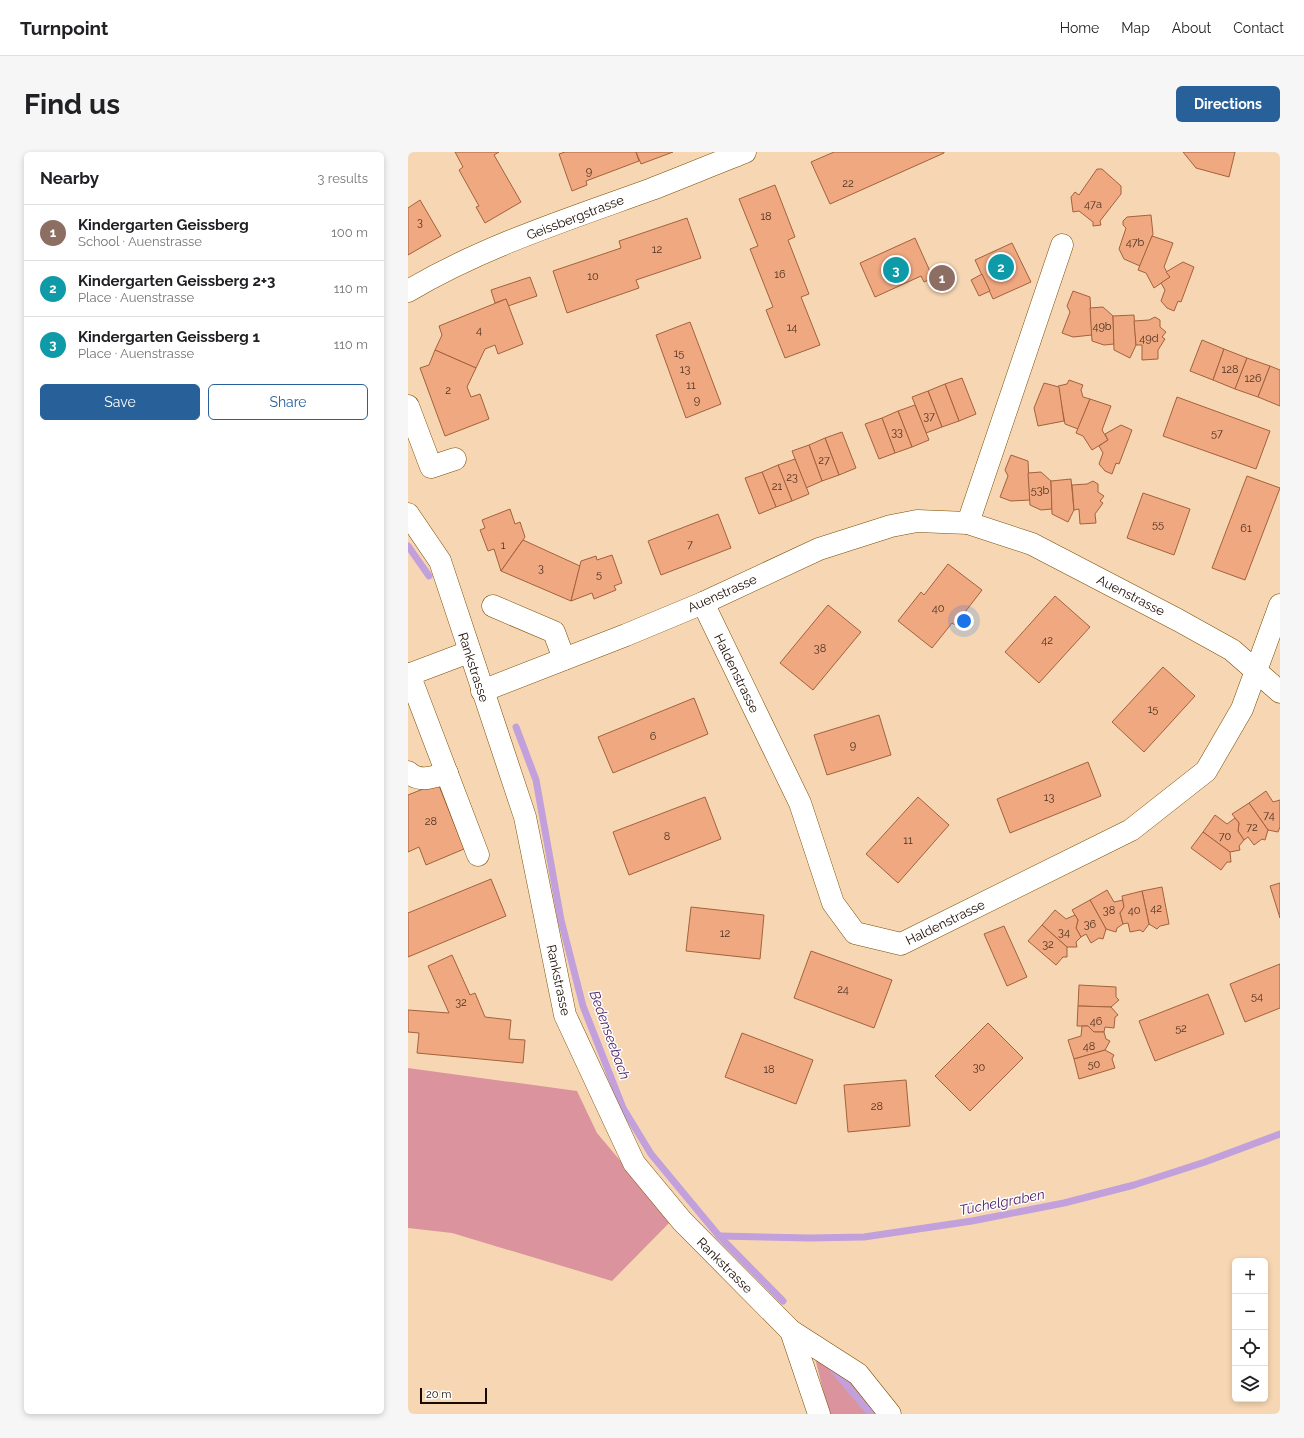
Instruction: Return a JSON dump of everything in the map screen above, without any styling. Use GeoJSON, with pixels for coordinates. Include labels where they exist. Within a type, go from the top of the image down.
{"type":"FeatureCollection","features":[{"type":"Feature","properties":{"kind":"street","name":"Geissbergstrasse"},"geometry":{"type":"LineString","coordinates":[[408,291],[466,261],[556,223],[653,189],[745,152]]}},
{"type":"Feature","properties":{"kind":"street"},"geometry":{"type":"LineString","coordinates":[[968,523],[1062,245]]}},
{"type":"Feature","properties":{"kind":"street"},"geometry":{"type":"LineString","coordinates":[[408,406],[431,467],[455,459]]}},
{"type":"Feature","properties":{"kind":"street","name":"Rankstrasse"},"geometry":{"type":"LineString","coordinates":[[408,514],[440,561],[525,817],[565,1015],[634,1163],[682,1221],[791,1331],[819,1414]]}},
{"type":"Feature","properties":{"kind":"street","name":"Auenstrasse"},"geometry":{"type":"LineString","coordinates":[[482,691],[703,603],[819,549],[891,526],[917,521],[968,523],[1032,544],[1178,620],[1232,650],[1280,692]]}},
{"type":"Feature","properties":{"kind":"street","name":"Haldenstrasse"},"geometry":{"type":"LineString","coordinates":[[703,603],[800,803],[833,903],[855,933],[901,944],[1131,830],[1206,771],[1242,709],[1257,672],[1280,605]]}},
{"type":"Feature","properties":{"kind":"street"},"geometry":{"type":"LineString","coordinates":[[493,606],[554,632],[564,659]]}},
{"type":"Feature","properties":{"kind":"street"},"geometry":{"type":"LineString","coordinates":[[470,652],[409,675],[415,712],[447,773],[478,855]]}},
{"type":"Feature","properties":{"kind":"street"},"geometry":{"type":"LineString","coordinates":[[408,772],[414,777],[424,779],[447,773]]}},
{"type":"Feature","properties":{"kind":"street"},"geometry":{"type":"LineString","coordinates":[[791,1331],[858,1374],[890,1414]]}},
{"type":"Feature","properties":{"kind":"shaded area"},"geometry":{"type":"Polygon","coordinates":[[[408,1068],[577,1091],[597,1133],[671,1221],[612,1281],[452,1233],[408,1228],[408,1068]]]}},
{"type":"Feature","properties":{"kind":"shaded area"},"geometry":{"type":"Polygon","coordinates":[[[814,1354],[851,1379],[880,1414],[829,1414],[814,1354]]]}},
{"type":"Feature","properties":{"kind":"building"},"geometry":{"type":"Polygon","coordinates":[[[455,152],[499,152],[494,155],[521,202],[485,223],[476,207],[479,206],[459,170],[463,167],[455,152]]]}},
{"type":"Feature","properties":{"kind":"building"},"geometry":{"type":"Polygon","coordinates":[[[565,152],[636,152],[639,161],[586,181],[587,185],[572,191],[559,154],[565,152]]]}},
{"type":"Feature","properties":{"kind":"building"},"geometry":{"type":"Polygon","coordinates":[[[636,152],[673,152],[641,164],[636,152]]]}},
{"type":"Feature","properties":{"kind":"building"},"geometry":{"type":"Polygon","coordinates":[[[834,152],[944,153],[830,204],[811,162],[834,152]]]}},
{"type":"Feature","properties":{"kind":"building"},"geometry":{"type":"Polygon","coordinates":[[[1183,152],[1235,152],[1229,177],[1196,168],[1183,152]]]}},
{"type":"Feature","properties":{"kind":"building"},"geometry":{"type":"Polygon","coordinates":[[[1097,169],[1102,169],[1121,186],[1121,194],[1100,221],[1101,225],[1093,226],[1093,222],[1079,211],[1073,212],[1071,197],[1075,192],[1079,195],[1097,169]]]}},
{"type":"Feature","properties":{"kind":"building"},"geometry":{"type":"Polygon","coordinates":[[[775,185],[795,237],[788,240],[809,294],[801,297],[820,345],[785,358],[766,310],[773,307],[750,249],[758,246],[739,199],[775,185]]]}},
{"type":"Feature","properties":{"kind":"building"},"geometry":{"type":"Polygon","coordinates":[[[420,200],[441,236],[408,255],[408,208],[420,200]]]}},
{"type":"Feature","properties":{"kind":"building"},"geometry":{"type":"Polygon","coordinates":[[[1151,215],[1153,234],[1140,266],[1124,259],[1119,249],[1126,228],[1123,225],[1123,221],[1127,217],[1151,215]]]}},
{"type":"Feature","properties":{"kind":"building"},"geometry":{"type":"Polygon","coordinates":[[[687,218],[701,258],[636,280],[639,288],[567,313],[553,271],[621,248],[619,241],[687,218]]]}},
{"type":"Feature","properties":{"kind":"building"},"geometry":{"type":"Polygon","coordinates":[[[1152,236],[1173,243],[1164,267],[1170,277],[1154,288],[1146,273],[1138,270],[1152,236]]]}},
{"type":"Feature","properties":{"kind":"building"},"geometry":{"type":"Polygon","coordinates":[[[915,238],[933,278],[924,282],[921,276],[875,297],[860,263],[915,238]]]}},
{"type":"Feature","properties":{"kind":"building"},"geometry":{"type":"Polygon","coordinates":[[[1012,243],[1031,282],[993,299],[975,260],[1012,243]]]}},
{"type":"Feature","properties":{"kind":"building"},"geometry":{"type":"Polygon","coordinates":[[[1183,262],[1194,267],[1181,302],[1178,301],[1174,311],[1167,308],[1161,301],[1165,290],[1161,283],[1170,277],[1166,272],[1183,262]]]}},
{"type":"Feature","properties":{"kind":"building"},"geometry":{"type":"Polygon","coordinates":[[[982,274],[990,291],[979,296],[971,280],[982,274]]]}},
{"type":"Feature","properties":{"kind":"building"},"geometry":{"type":"Polygon","coordinates":[[[530,277],[537,296],[508,306],[506,299],[495,303],[491,290],[530,277]]]}},
{"type":"Feature","properties":{"kind":"building"},"geometry":{"type":"Polygon","coordinates":[[[1073,291],[1090,297],[1092,335],[1073,337],[1062,333],[1070,312],[1067,306],[1073,291]]]}},
{"type":"Feature","properties":{"kind":"building"},"geometry":{"type":"Polygon","coordinates":[[[506,299],[523,344],[498,354],[495,345],[485,349],[476,368],[435,350],[442,335],[439,326],[506,299]]]}},
{"type":"Feature","properties":{"kind":"building"},"geometry":{"type":"Polygon","coordinates":[[[1103,307],[1113,316],[1114,344],[1104,345],[1092,341],[1090,308],[1103,307]]]}},
{"type":"Feature","properties":{"kind":"building"},"geometry":{"type":"Polygon","coordinates":[[[1134,315],[1136,345],[1130,358],[1114,350],[1113,316],[1134,315]]]}},
{"type":"Feature","properties":{"kind":"building"},"geometry":{"type":"Polygon","coordinates":[[[1155,317],[1160,320],[1160,327],[1166,332],[1162,337],[1165,339],[1158,350],[1158,359],[1142,360],[1142,345],[1136,345],[1134,321],[1149,320],[1155,317]]]}},
{"type":"Feature","properties":{"kind":"building"},"geometry":{"type":"Polygon","coordinates":[[[690,322],[721,404],[686,418],[656,335],[690,322]]]}},
{"type":"Feature","properties":{"kind":"building"},"geometry":{"type":"Polygon","coordinates":[[[1202,340],[1224,349],[1213,380],[1190,371],[1202,340]]]}},
{"type":"Feature","properties":{"kind":"building"},"geometry":{"type":"Polygon","coordinates":[[[1224,349],[1247,358],[1235,389],[1213,380],[1224,349]]]}},
{"type":"Feature","properties":{"kind":"building"},"geometry":{"type":"Polygon","coordinates":[[[435,350],[476,368],[467,387],[471,397],[480,394],[489,419],[445,436],[420,368],[429,365],[435,350]]]}},
{"type":"Feature","properties":{"kind":"building"},"geometry":{"type":"Polygon","coordinates":[[[1247,358],[1270,366],[1258,397],[1235,389],[1247,358]]]}},
{"type":"Feature","properties":{"kind":"building"},"geometry":{"type":"Polygon","coordinates":[[[1270,366],[1280,370],[1280,406],[1258,397],[1270,366]]]}},
{"type":"Feature","properties":{"kind":"building"},"geometry":{"type":"Polygon","coordinates":[[[962,378],[976,414],[959,421],[945,384],[962,378]]]}},
{"type":"Feature","properties":{"kind":"building"},"geometry":{"type":"Polygon","coordinates":[[[1069,380],[1083,385],[1081,390],[1083,397],[1090,399],[1078,429],[1065,424],[1058,386],[1067,384],[1069,380]]]}},
{"type":"Feature","properties":{"kind":"building"},"geometry":{"type":"Polygon","coordinates":[[[1044,383],[1059,387],[1064,421],[1038,426],[1034,408],[1044,383]]]}},
{"type":"Feature","properties":{"kind":"building"},"geometry":{"type":"Polygon","coordinates":[[[945,384],[959,421],[942,427],[928,391],[945,384]]]}},
{"type":"Feature","properties":{"kind":"building"},"geometry":{"type":"Polygon","coordinates":[[[928,391],[942,427],[926,433],[912,397],[928,391]]]}},
{"type":"Feature","properties":{"kind":"building"},"geometry":{"type":"Polygon","coordinates":[[[1177,397],[1270,431],[1256,469],[1163,436],[1177,397]]]}},
{"type":"Feature","properties":{"kind":"building"},"geometry":{"type":"Polygon","coordinates":[[[1090,399],[1111,406],[1102,430],[1108,440],[1092,450],[1083,436],[1076,433],[1090,399]]]}},
{"type":"Feature","properties":{"kind":"building"},"geometry":{"type":"Polygon","coordinates":[[[915,405],[929,440],[912,447],[898,411],[915,405]]]}},
{"type":"Feature","properties":{"kind":"building"},"geometry":{"type":"Polygon","coordinates":[[[898,411],[912,447],[895,453],[882,418],[898,411]]]}},
{"type":"Feature","properties":{"kind":"building"},"geometry":{"type":"Polygon","coordinates":[[[882,418],[895,453],[879,459],[865,424],[882,418]]]}},
{"type":"Feature","properties":{"kind":"building"},"geometry":{"type":"Polygon","coordinates":[[[1121,425],[1132,430],[1119,464],[1116,463],[1112,474],[1105,471],[1099,464],[1103,453],[1099,446],[1108,440],[1105,434],[1121,425]]]}},
{"type":"Feature","properties":{"kind":"building"},"geometry":{"type":"Polygon","coordinates":[[[842,432],[856,468],[839,475],[825,438],[842,432]]]}},
{"type":"Feature","properties":{"kind":"building"},"geometry":{"type":"Polygon","coordinates":[[[825,438],[839,475],[822,481],[809,445],[825,438]]]}},
{"type":"Feature","properties":{"kind":"building"},"geometry":{"type":"Polygon","coordinates":[[[809,445],[822,481],[806,488],[792,451],[809,445]]]}},
{"type":"Feature","properties":{"kind":"building"},"geometry":{"type":"Polygon","coordinates":[[[1011,455],[1028,461],[1030,500],[1011,501],[1000,497],[1008,476],[1005,470],[1011,455]]]}},
{"type":"Feature","properties":{"kind":"building"},"geometry":{"type":"Polygon","coordinates":[[[795,459],[809,494],[792,501],[778,465],[795,459]]]}},
{"type":"Feature","properties":{"kind":"building"},"geometry":{"type":"Polygon","coordinates":[[[778,465],[792,501],[776,507],[762,472],[778,465]]]}},
{"type":"Feature","properties":{"kind":"building"},"geometry":{"type":"Polygon","coordinates":[[[762,472],[776,507],[759,514],[745,478],[762,472]]]}},
{"type":"Feature","properties":{"kind":"building"},"geometry":{"type":"Polygon","coordinates":[[[1041,472],[1051,481],[1052,509],[1041,510],[1030,505],[1028,473],[1041,472]]]}},
{"type":"Feature","properties":{"kind":"building"},"geometry":{"type":"Polygon","coordinates":[[[1247,476],[1280,488],[1245,580],[1212,568],[1247,476]]]}},
{"type":"Feature","properties":{"kind":"building"},"geometry":{"type":"Polygon","coordinates":[[[1071,479],[1074,510],[1068,522],[1052,514],[1051,481],[1071,479]]]}},
{"type":"Feature","properties":{"kind":"building"},"geometry":{"type":"Polygon","coordinates":[[[1093,481],[1098,484],[1098,492],[1104,496],[1100,501],[1103,503],[1095,514],[1096,523],[1080,524],[1079,509],[1074,510],[1072,485],[1087,484],[1093,481]]]}},
{"type":"Feature","properties":{"kind":"building"},"geometry":{"type":"Polygon","coordinates":[[[1143,493],[1190,509],[1174,555],[1127,538],[1143,493]]]}},
{"type":"Feature","properties":{"kind":"building"},"geometry":{"type":"Polygon","coordinates":[[[510,509],[515,524],[520,522],[525,537],[501,571],[494,549],[488,551],[480,530],[485,528],[482,520],[510,509]]]}},
{"type":"Feature","properties":{"kind":"building"},"geometry":{"type":"Polygon","coordinates":[[[718,514],[731,548],[661,575],[648,541],[718,514]]]}},
{"type":"Feature","properties":{"kind":"building"},"geometry":{"type":"Polygon","coordinates":[[[523,540],[580,566],[571,601],[501,571],[523,540]]]}},
{"type":"Feature","properties":{"kind":"building"},"geometry":{"type":"Polygon","coordinates":[[[612,555],[622,583],[614,586],[616,590],[594,599],[592,593],[571,601],[581,561],[596,556],[597,560],[612,555]]]}},
{"type":"Feature","properties":{"kind":"building"},"geometry":{"type":"Polygon","coordinates":[[[948,564],[982,590],[955,625],[952,623],[932,648],[898,621],[921,592],[924,595],[948,564]]]}},
{"type":"Feature","properties":{"kind":"building"},"geometry":{"type":"Polygon","coordinates":[[[1055,596],[1090,627],[1039,683],[1005,652],[1055,596]]]}},
{"type":"Feature","properties":{"kind":"building"},"geometry":{"type":"Polygon","coordinates":[[[828,605],[861,632],[813,690],[780,663],[828,605]]]}},
{"type":"Feature","properties":{"kind":"building"},"geometry":{"type":"Polygon","coordinates":[[[1163,667],[1195,696],[1144,752],[1112,722],[1163,667]]]}},
{"type":"Feature","properties":{"kind":"building"},"geometry":{"type":"Polygon","coordinates":[[[694,698],[708,734],[613,773],[598,737],[694,698]]]}},
{"type":"Feature","properties":{"kind":"building"},"geometry":{"type":"Polygon","coordinates":[[[879,715],[891,755],[827,775],[814,735],[879,715]]]}},
{"type":"Feature","properties":{"kind":"building"},"geometry":{"type":"Polygon","coordinates":[[[1088,762],[1101,796],[1010,833],[997,799],[1088,762]]]}},
{"type":"Feature","properties":{"kind":"building"},"geometry":{"type":"Polygon","coordinates":[[[438,783],[464,849],[426,865],[419,847],[408,852],[408,795],[438,783]]]}},
{"type":"Feature","properties":{"kind":"building"},"geometry":{"type":"Polygon","coordinates":[[[1266,791],[1273,802],[1280,800],[1280,827],[1278,832],[1268,830],[1249,803],[1266,791]]]}},
{"type":"Feature","properties":{"kind":"building"},"geometry":{"type":"Polygon","coordinates":[[[705,797],[721,839],[629,875],[613,832],[705,797]]]}},
{"type":"Feature","properties":{"kind":"building"},"geometry":{"type":"Polygon","coordinates":[[[918,797],[949,825],[898,883],[866,854],[918,797]]]}},
{"type":"Feature","properties":{"kind":"building"},"geometry":{"type":"Polygon","coordinates":[[[1249,803],[1268,830],[1265,840],[1262,839],[1254,845],[1248,837],[1244,840],[1238,831],[1239,823],[1232,814],[1249,803]]]}},
{"type":"Feature","properties":{"kind":"building"},"geometry":{"type":"Polygon","coordinates":[[[1215,815],[1227,824],[1235,818],[1239,823],[1238,831],[1244,840],[1239,846],[1240,850],[1230,852],[1203,832],[1215,815]]]}},
{"type":"Feature","properties":{"kind":"building"},"geometry":{"type":"Polygon","coordinates":[[[1203,832],[1230,852],[1231,862],[1227,862],[1221,870],[1191,848],[1203,832]]]}},
{"type":"Feature","properties":{"kind":"building"},"geometry":{"type":"Polygon","coordinates":[[[491,879],[506,916],[408,957],[408,913],[491,879]]]}},
{"type":"Feature","properties":{"kind":"building"},"geometry":{"type":"Polygon","coordinates":[[[1280,883],[1280,918],[1270,886],[1280,883]]]}},
{"type":"Feature","properties":{"kind":"building"},"geometry":{"type":"Polygon","coordinates":[[[1162,887],[1169,924],[1160,926],[1157,929],[1149,924],[1142,891],[1162,887]]]}},
{"type":"Feature","properties":{"kind":"building"},"geometry":{"type":"Polygon","coordinates":[[[1107,890],[1114,902],[1123,900],[1124,907],[1120,913],[1123,924],[1117,928],[1116,932],[1106,929],[1090,900],[1107,890]]]}},
{"type":"Feature","properties":{"kind":"building"},"geometry":{"type":"Polygon","coordinates":[[[1142,891],[1149,924],[1143,932],[1140,930],[1130,932],[1128,923],[1123,924],[1120,913],[1124,907],[1122,896],[1142,891]]]}},
{"type":"Feature","properties":{"kind":"building"},"geometry":{"type":"Polygon","coordinates":[[[1090,900],[1106,929],[1103,939],[1099,938],[1091,943],[1086,934],[1081,937],[1076,928],[1078,920],[1072,910],[1090,900]]]}},
{"type":"Feature","properties":{"kind":"building"},"geometry":{"type":"Polygon","coordinates":[[[691,907],[764,915],[760,959],[686,951],[691,907]]]}},
{"type":"Feature","properties":{"kind":"building"},"geometry":{"type":"Polygon","coordinates":[[[1055,910],[1066,919],[1075,915],[1078,920],[1076,928],[1081,937],[1076,942],[1077,947],[1067,947],[1042,925],[1055,910]]]}},
{"type":"Feature","properties":{"kind":"building"},"geometry":{"type":"Polygon","coordinates":[[[1042,925],[1067,947],[1067,957],[1063,957],[1056,965],[1028,941],[1042,925]]]}},
{"type":"Feature","properties":{"kind":"building"},"geometry":{"type":"Polygon","coordinates":[[[1004,926],[1027,977],[1007,986],[984,934],[1004,926]]]}},
{"type":"Feature","properties":{"kind":"building"},"geometry":{"type":"Polygon","coordinates":[[[811,951],[892,980],[874,1028],[794,998],[811,951]]]}},
{"type":"Feature","properties":{"kind":"building"},"geometry":{"type":"Polygon","coordinates":[[[452,955],[470,995],[475,993],[485,1017],[511,1020],[509,1039],[525,1040],[523,1063],[417,1053],[419,1033],[408,1032],[408,1010],[449,1013],[428,966],[452,955]]]}},
{"type":"Feature","properties":{"kind":"building"},"geometry":{"type":"Polygon","coordinates":[[[1280,964],[1280,1008],[1245,1022],[1230,984],[1280,964]]]}},
{"type":"Feature","properties":{"kind":"building"},"geometry":{"type":"Polygon","coordinates":[[[1079,985],[1116,987],[1116,997],[1119,1000],[1111,1007],[1078,1006],[1079,985]]]}},
{"type":"Feature","properties":{"kind":"building"},"geometry":{"type":"Polygon","coordinates":[[[1208,994],[1224,1034],[1155,1061],[1139,1021],[1208,994]]]}},
{"type":"Feature","properties":{"kind":"building"},"geometry":{"type":"Polygon","coordinates":[[[1078,1006],[1111,1007],[1118,1015],[1115,1017],[1114,1028],[1105,1027],[1104,1032],[1094,1032],[1088,1026],[1077,1026],[1078,1006]]]}},
{"type":"Feature","properties":{"kind":"building"},"geometry":{"type":"Polygon","coordinates":[[[988,1023],[1023,1058],[970,1111],[935,1076],[988,1023]]]}},
{"type":"Feature","properties":{"kind":"building"},"geometry":{"type":"Polygon","coordinates":[[[1082,1026],[1088,1026],[1094,1032],[1104,1032],[1106,1039],[1110,1041],[1105,1050],[1074,1059],[1068,1040],[1081,1036],[1082,1026]]]}},
{"type":"Feature","properties":{"kind":"building"},"geometry":{"type":"Polygon","coordinates":[[[742,1033],[813,1060],[796,1104],[725,1077],[742,1033]]]}},
{"type":"Feature","properties":{"kind":"building"},"geometry":{"type":"Polygon","coordinates":[[[1105,1050],[1114,1055],[1112,1059],[1115,1068],[1079,1079],[1074,1059],[1105,1050]]]}},
{"type":"Feature","properties":{"kind":"building"},"geometry":{"type":"Polygon","coordinates":[[[906,1080],[910,1126],[848,1132],[844,1085],[906,1080]]]}},
{"type":"Feature","properties":{"kind":"waterway","name":"Bedenseebach"},"geometry":{"type":"LineString","coordinates":[[408,546],[429,576]]}},
{"type":"Feature","properties":{"kind":"waterway","name":"Bedenseebach"},"geometry":{"type":"LineString","coordinates":[[516,727],[536,780],[561,920],[583,1006],[623,1108],[651,1154],[719,1236],[783,1301]]}},
{"type":"Feature","properties":{"kind":"waterway","name":"Tüchelgraben"},"geometry":{"type":"LineString","coordinates":[[719,1236],[810,1238],[864,1237],[972,1221],[1064,1203],[1134,1185],[1205,1162],[1280,1134]]}},
{"type":"Feature","properties":{"kind":"waterway","name":"Bedenseebach"},"geometry":{"type":"LineString","coordinates":[[832,1368],[871,1414]]}},
{"type":"Feature","properties":{"kind":"place","name":"Kindergarten Geissberg 2+3"},"geometry":{"type":"Point","coordinates":[1001,267]}},
{"type":"Feature","properties":{"kind":"place","name":"Kindergarten Geissberg 1"},"geometry":{"type":"Point","coordinates":[896,270]}},
{"type":"Feature","properties":{"kind":"place","name":"Kindergarten Geissberg"},"geometry":{"type":"Point","coordinates":[942,278]}}]}
